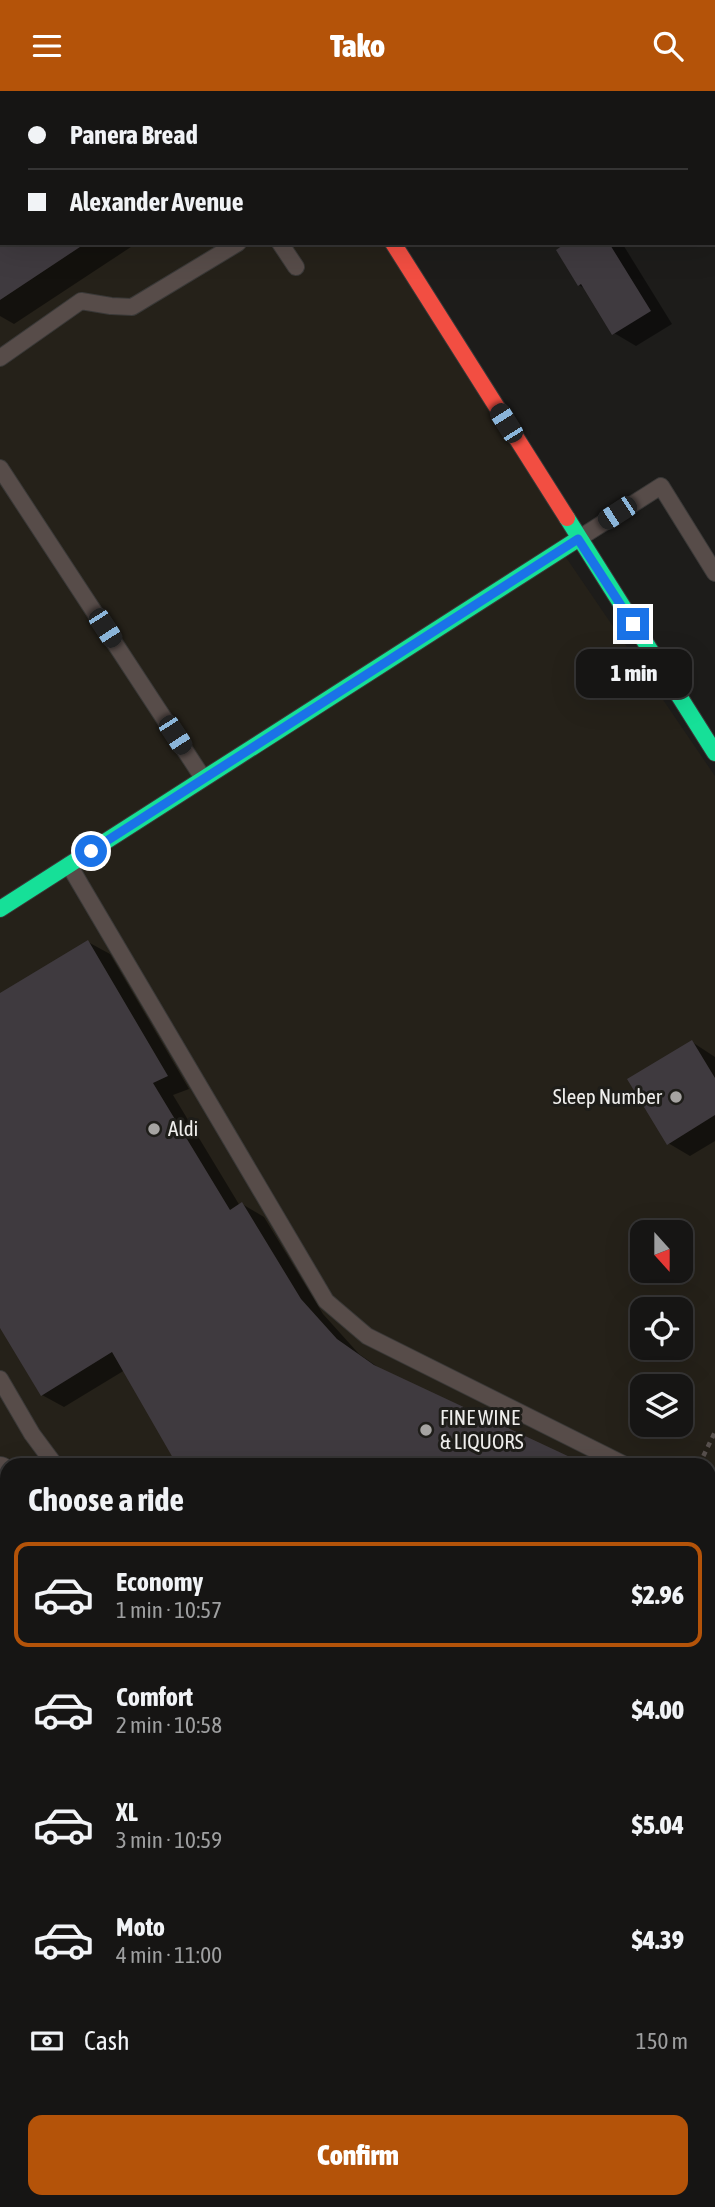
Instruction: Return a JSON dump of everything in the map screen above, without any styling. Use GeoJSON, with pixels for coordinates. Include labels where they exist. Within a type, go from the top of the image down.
{"type":"FeatureCollection","features":[{"type":"Feature","properties":{"kind":"main road"},"geometry":{"type":"LineString","coordinates":[[394,245],[715,753]]}},
{"type":"Feature","properties":{"kind":"main road"},"geometry":{"type":"LineString","coordinates":[[0,909],[578,539]]}},
{"type":"Feature","properties":{"kind":"lane"},"geometry":{"type":"LineString","coordinates":[[0,358],[81,301],[132,307],[235,245]]}},
{"type":"Feature","properties":{"kind":"lane"},"geometry":{"type":"LineString","coordinates":[[281,245],[296,267]]}},
{"type":"Feature","properties":{"kind":"lane"},"geometry":{"type":"LineString","coordinates":[[0,468],[203,778]]}},
{"type":"Feature","properties":{"kind":"lane"},"geometry":{"type":"LineString","coordinates":[[578,539],[661,486],[715,573]]}},
{"type":"Feature","properties":{"kind":"lane"},"geometry":{"type":"LineString","coordinates":[[69,865],[326,1301],[368,1336],[611,1458]]}},
{"type":"Feature","properties":{"kind":"lane"},"geometry":{"type":"LineString","coordinates":[[0,1379],[32,1434],[50,1458]]}},
{"type":"Feature","properties":{"kind":"path"},"geometry":{"type":"LineString","coordinates":[[702,1458],[715,1432]]}},
{"type":"Feature","properties":{"kind":"shaded area"},"geometry":{"type":"Polygon","coordinates":[[[0,245],[394,245],[578,539],[561,550],[715,776],[715,1458],[0,1458],[0,245]]]}},
{"type":"Feature","properties":{"kind":"building"},"geometry":{"type":"Polygon","coordinates":[[[0,245],[83,245],[0,300],[0,245]]]}},
{"type":"Feature","properties":{"kind":"building"},"geometry":{"type":"Polygon","coordinates":[[[563,245],[610,245],[651,311],[612,335],[581,284],[578,286],[556,250],[563,245]]]}},
{"type":"Feature","properties":{"kind":"building"},"geometry":{"type":"Polygon","coordinates":[[[88,940],[168,1076],[153,1083],[230,1210],[242,1202],[301,1299],[337,1339],[374,1365],[572,1458],[173,1458],[112,1352],[41,1396],[0,1328],[0,993],[88,940]]]}},
{"type":"Feature","properties":{"kind":"building","name":"Sleep Number"},"geometry":{"type":"Polygon","coordinates":[[[692,1040],[715,1078],[715,1115],[667,1145],[627,1079],[692,1040]]]}},
{"type":"Feature","properties":{"kind":"traffic: fast"},"geometry":{"type":"LineString","coordinates":[[567,518],[715,753]]}},
{"type":"Feature","properties":{"kind":"traffic: fast"},"geometry":{"type":"LineString","coordinates":[[0,909],[578,539]]}},
{"type":"Feature","properties":{"kind":"traffic: jam"},"geometry":{"type":"LineString","coordinates":[[394,245],[567,518]]}},
{"type":"Feature","properties":{"kind":"place","name":"Sleep Number"},"geometry":{"type":"Point","coordinates":[676,1097]}},
{"type":"Feature","properties":{"kind":"place","name":"Aldi"},"geometry":{"type":"Point","coordinates":[154,1129]}},
{"type":"Feature","properties":{"kind":"place","name":"FINE WINE & LIQUORS"},"geometry":{"type":"Point","coordinates":[426,1430]}},
{"type":"Feature","properties":{"kind":"route"},"geometry":{"type":"LineString","coordinates":[[91,851],[578,539],[633,624]]}}]}
